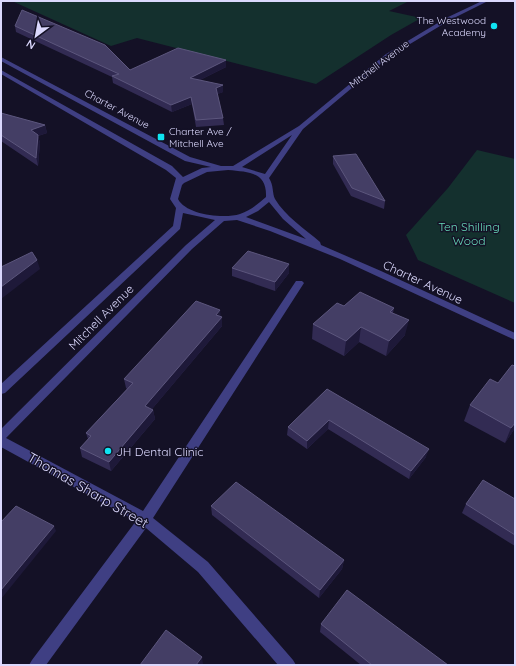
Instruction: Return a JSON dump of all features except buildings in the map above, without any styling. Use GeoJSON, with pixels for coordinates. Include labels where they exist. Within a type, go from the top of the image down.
{"type":"FeatureCollection","features":[{"type":"Feature","properties":{"kind":"street","name":"Mitchell Avenue"},"geometry":{"type":"LineString","coordinates":[[235,168],[301,127],[388,55],[448,19],[486,1]]}},
{"type":"Feature","properties":{"kind":"street","name":"Charter Avenue"},"geometry":{"type":"LineString","coordinates":[[1,58],[188,160],[208,165],[227,167]]}},
{"type":"Feature","properties":{"kind":"street"},"geometry":{"type":"LineString","coordinates":[[1,72],[169,168],[180,178],[178,184]]}},
{"type":"Feature","properties":{"kind":"street","name":"Mitchell Avenue"},"geometry":{"type":"LineString","coordinates":[[266,178],[301,127]]}},
{"type":"Feature","properties":{"kind":"street"},"geometry":{"type":"LineString","coordinates":[[178,184],[188,177],[206,170],[227,167],[252,172],[266,178],[270,187],[270,198],[256,209],[238,217],[222,218],[201,216],[180,207]]}},
{"type":"Feature","properties":{"kind":"street","name":"Mitchell Avenue"},"geometry":{"type":"LineString","coordinates":[[1,390],[177,227],[180,207],[174,199],[178,184]]}},
{"type":"Feature","properties":{"kind":"street","name":"Charter Avenue"},"geometry":{"type":"LineString","coordinates":[[270,198],[286,217],[322,248]]}},
{"type":"Feature","properties":{"kind":"street","name":"Charter Avenue"},"geometry":{"type":"LineString","coordinates":[[238,217],[277,230],[322,248],[515,337]]}},
{"type":"Feature","properties":{"kind":"street","name":"Mitchell Avenue"},"geometry":{"type":"LineString","coordinates":[[1,436],[184,253],[222,218]]}},
{"type":"Feature","properties":{"kind":"street"},"geometry":{"type":"LineString","coordinates":[[37,665],[145,519],[299,283]]}},
{"type":"Feature","properties":{"kind":"street","name":"Thomas Sharp Street"},"geometry":{"type":"LineString","coordinates":[[1,441],[145,519],[203,568],[288,665]]}},
{"type":"Feature","properties":{"kind":"green space"},"geometry":{"type":"Polygon","coordinates":[[[12,1],[409,1],[389,11],[421,18],[391,35],[316,84],[137,38],[111,46],[12,1]]]}},
{"type":"Feature","properties":{"kind":"green space","name":"Ten Shilling Wood"},"geometry":{"type":"Polygon","coordinates":[[[477,150],[515,159],[515,303],[418,260],[406,235],[448,188],[477,150]]]}},
{"type":"Feature","properties":{"kind":"place","name":"The Westwood Academy"},"geometry":{"type":"Point","coordinates":[494,26]}},
{"type":"Feature","properties":{"kind":"place","name":"Charter Ave / Mitchell Ave"},"geometry":{"type":"Point","coordinates":[161,137]}},
{"type":"Feature","properties":{"kind":"place","name":"JH Dental Clinic"},"geometry":{"type":"Point","coordinates":[108,451]}}]}
